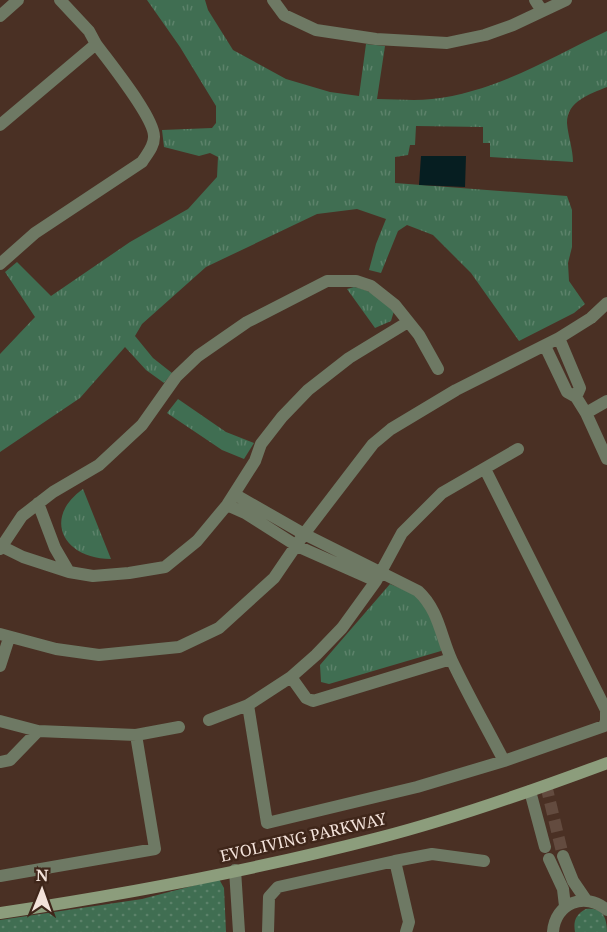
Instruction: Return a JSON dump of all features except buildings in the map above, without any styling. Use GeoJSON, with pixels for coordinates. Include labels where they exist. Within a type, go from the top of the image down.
{"type":"FeatureCollection","features":[{"type":"Feature","properties":{"kind":"street"},"geometry":{"type":"LineString","coordinates":[[0,16],[18,0]]}},
{"type":"Feature","properties":{"kind":"street"},"geometry":{"type":"LineString","coordinates":[[0,264],[35,234],[142,162],[153,145],[154,130],[146,115],[96,45],[89,31],[60,0]]}},
{"type":"Feature","properties":{"kind":"street"},"geometry":{"type":"LineString","coordinates":[[273,0],[284,15],[316,30],[376,39],[447,43],[485,35],[539,5],[566,0]]}},
{"type":"Feature","properties":{"kind":"street"},"geometry":{"type":"LineString","coordinates":[[0,125],[96,45]]}},
{"type":"Feature","properties":{"kind":"street"},"geometry":{"type":"LineString","coordinates":[[408,322],[349,358],[308,390],[282,417],[261,444],[255,461],[227,505],[197,541],[165,567],[93,576],[69,572],[1,547],[22,516],[38,503],[99,465],[142,425],[176,377],[198,356],[247,322],[327,281],[356,281],[372,286],[395,305],[419,335],[438,369]]}},
{"type":"Feature","properties":{"kind":"street"},"geometry":{"type":"LineString","coordinates":[[0,666],[5,636],[56,650],[99,655],[179,647],[219,628],[274,578],[304,534],[373,444],[391,429],[456,390],[559,338],[591,318],[607,303]]}},
{"type":"Feature","properties":{"kind":"street"},"geometry":{"type":"LineString","coordinates":[[559,338],[580,388],[576,397]]}},
{"type":"Feature","properties":{"kind":"street"},"geometry":{"type":"LineString","coordinates":[[545,346],[567,392],[576,397],[586,413],[607,459]]}},
{"type":"Feature","properties":{"kind":"street"},"geometry":{"type":"LineString","coordinates":[[586,413],[607,401]]}},
{"type":"Feature","properties":{"kind":"street"},"geometry":{"type":"LineString","coordinates":[[208,720],[248,705],[291,677],[342,628],[378,576],[402,533],[442,493],[518,449]]}},
{"type":"Feature","properties":{"kind":"street"},"geometry":{"type":"LineString","coordinates":[[248,705],[267,823],[417,787],[504,761],[604,726],[606,710],[485,469]]}},
{"type":"Feature","properties":{"kind":"street"},"geometry":{"type":"LineString","coordinates":[[234,494],[378,576]]}},
{"type":"Feature","properties":{"kind":"street"},"geometry":{"type":"LineString","coordinates":[[38,503],[55,548],[69,572]]}},
{"type":"Feature","properties":{"kind":"street"},"geometry":{"type":"LineString","coordinates":[[227,505],[245,513],[297,546],[418,591],[426,598],[443,633],[451,659],[504,761]]}},
{"type":"Feature","properties":{"kind":"street"},"geometry":{"type":"LineString","coordinates":[[291,677],[306,698],[313,701],[451,659]]}},
{"type":"Feature","properties":{"kind":"street"},"geometry":{"type":"LineString","coordinates":[[0,721],[38,731],[135,735],[179,727]]}},
{"type":"Feature","properties":{"kind":"street"},"geometry":{"type":"LineString","coordinates":[[0,762],[10,760],[38,731]]}},
{"type":"Feature","properties":{"kind":"street"},"geometry":{"type":"LineString","coordinates":[[0,876],[155,849],[135,735]]}},
{"type":"Feature","properties":{"kind":"street","name":"EVOLIVING PARKWAY"},"geometry":{"type":"LineString","coordinates":[[0,913],[110,897],[379,838],[530,791],[607,764]]}},
{"type":"Feature","properties":{"kind":"street"},"geometry":{"type":"LineString","coordinates":[[530,791],[547,853],[563,889],[565,906]]}},
{"type":"Feature","properties":{"kind":"street"},"geometry":{"type":"LineString","coordinates":[[268,932],[269,897],[278,887],[432,854],[484,861]]}},
{"type":"Feature","properties":{"kind":"street"},"geometry":{"type":"LineString","coordinates":[[563,856],[573,881],[586,900]]}},
{"type":"Feature","properties":{"kind":"street"},"geometry":{"type":"LineString","coordinates":[[394,861],[409,922],[406,932]]}},
{"type":"Feature","properties":{"kind":"street"},"geometry":{"type":"LineString","coordinates":[[235,870],[238,932]]}},
{"type":"Feature","properties":{"kind":"street"},"geometry":{"type":"LineString","coordinates":[[553,932],[556,917],[565,906],[571,903],[586,900],[600,904],[607,910]]}},
{"type":"Feature","properties":{"kind":"green space"},"geometry":{"type":"Polygon","coordinates":[[[147,0],[205,0],[208,10],[233,50],[286,79],[330,92],[359,96],[366,44],[385,46],[377,99],[432,99],[478,89],[500,82],[607,31],[607,87],[581,99],[568,115],[567,123],[573,162],[490,157],[490,143],[483,143],[483,127],[416,126],[415,145],[410,145],[408,155],[395,157],[395,183],[567,196],[572,210],[569,281],[585,304],[574,313],[519,341],[471,273],[433,235],[407,225],[398,231],[381,273],[369,270],[386,219],[357,209],[317,214],[206,267],[142,324],[135,336],[153,358],[172,373],[164,383],[146,370],[125,347],[80,398],[0,452],[0,354],[35,317],[5,272],[17,262],[51,296],[130,242],[188,209],[217,177],[218,157],[210,153],[199,156],[164,147],[162,130],[212,128],[216,123],[216,106],[180,47],[147,0]]]}},
{"type":"Feature","properties":{"kind":"green space"},"geometry":{"type":"Polygon","coordinates":[[[354,287],[371,293],[394,311],[391,321],[375,328],[347,289],[354,287]]]}},
{"type":"Feature","properties":{"kind":"green space"},"geometry":{"type":"Polygon","coordinates":[[[178,399],[226,432],[254,443],[244,459],[222,450],[167,413],[178,399]]]}},
{"type":"Feature","properties":{"kind":"green space"},"geometry":{"type":"Polygon","coordinates":[[[83,489],[111,559],[94,557],[81,552],[70,544],[64,535],[61,524],[63,512],[70,500],[83,489]]]}},
{"type":"Feature","properties":{"kind":"green space"},"geometry":{"type":"Polygon","coordinates":[[[390,584],[424,598],[445,647],[441,651],[329,684],[321,682],[320,665],[390,584]]]}},
{"type":"Feature","properties":{"kind":"green space"},"geometry":{"type":"Polygon","coordinates":[[[219,879],[224,888],[226,932],[0,932],[0,920],[142,899],[219,879]]]}},
{"type":"Feature","properties":{"kind":"green space"},"geometry":{"type":"Polygon","coordinates":[[[586,909],[596,910],[603,914],[607,932],[575,932],[576,918],[586,909]]]}},
{"type":"Feature","properties":{"kind":"water"},"geometry":{"type":"Polygon","coordinates":[[[421,156],[466,156],[465,187],[419,185],[421,156]]]}},
{"type":"Feature","properties":{"kind":"tunnel"},"geometry":{"type":"LineString","coordinates":[[546,785],[563,856]]}}]}
